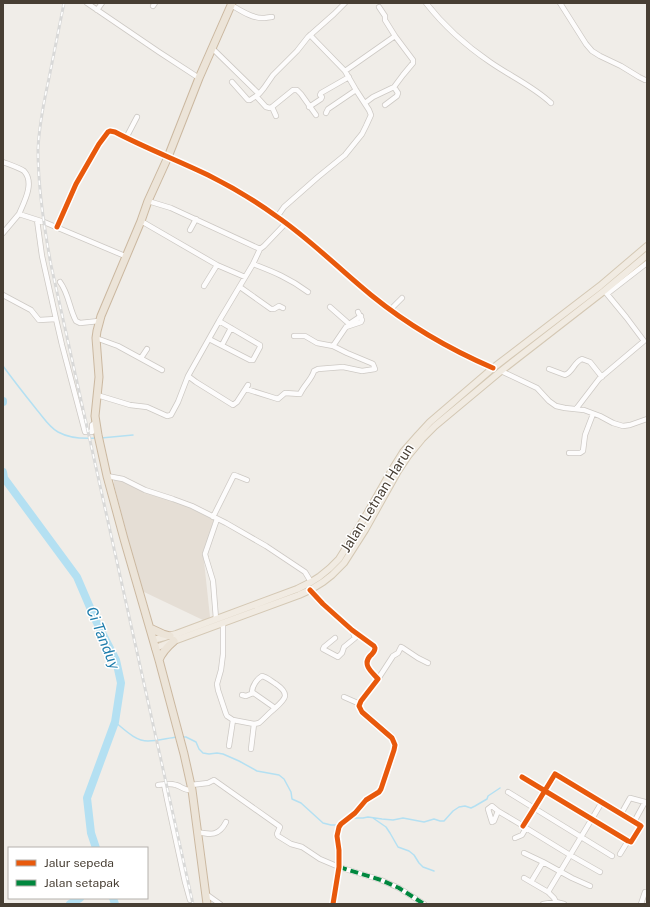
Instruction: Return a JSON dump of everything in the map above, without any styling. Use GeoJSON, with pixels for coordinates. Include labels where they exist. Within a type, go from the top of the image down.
{"type":"FeatureCollection","features":[{"type":"Feature","properties":{"kind":"highway"},"geometry":{"type":"LineString","coordinates":[[207,904],[191,788],[179,736],[107,476],[98,435],[96,422],[99,377],[96,332],[125,256],[168,157],[199,78],[231,4]]}},
{"type":"Feature","properties":{"kind":"highway"},"geometry":{"type":"LineString","coordinates":[[150,628],[172,639],[159,660]]}},
{"type":"Feature","properties":{"kind":"main road","name":"Jalan Letnan Harun"},"geometry":{"type":"LineString","coordinates":[[172,639],[216,619],[281,598],[299,595],[310,590],[332,575],[344,563],[365,530],[398,471],[430,422],[493,368],[604,291],[647,246]]}},
{"type":"Feature","properties":{"kind":"main road","name":"Jalan Letnan Harun"},"geometry":{"type":"LineString","coordinates":[[154,644],[223,623],[281,598],[311,582],[327,570],[339,559],[403,452],[424,433],[435,426],[501,371],[604,291],[647,255]]}},
{"type":"Feature","properties":{"kind":"street"},"geometry":{"type":"LineString","coordinates":[[87,3],[199,78]]}},
{"type":"Feature","properties":{"kind":"street"},"geometry":{"type":"LineString","coordinates":[[98,10],[102,3]]}},
{"type":"Feature","properties":{"kind":"street"},"geometry":{"type":"LineString","coordinates":[[232,82],[248,100],[250,100],[264,88],[273,75],[298,51],[310,35],[345,3]]}},
{"type":"Feature","properties":{"kind":"street"},"geometry":{"type":"LineString","coordinates":[[560,3],[592,51],[647,80]]}},
{"type":"Feature","properties":{"kind":"street"},"geometry":{"type":"LineString","coordinates":[[231,4],[257,17],[272,17]]}},
{"type":"Feature","properties":{"kind":"street"},"geometry":{"type":"LineString","coordinates":[[428,4],[449,30],[465,44],[489,62],[536,90],[551,103]]}},
{"type":"Feature","properties":{"kind":"street"},"geometry":{"type":"LineString","coordinates":[[365,102],[394,87],[402,75],[414,62],[395,36],[385,20],[386,16],[379,7]]}},
{"type":"Feature","properties":{"kind":"street"},"geometry":{"type":"LineString","coordinates":[[277,216],[284,207],[345,155],[362,134],[370,115],[365,102],[345,71],[310,35]]}},
{"type":"Feature","properties":{"kind":"street"},"geometry":{"type":"LineString","coordinates":[[345,71],[395,36]]}},
{"type":"Feature","properties":{"kind":"street"},"geometry":{"type":"LineString","coordinates":[[212,48],[257,95],[266,107],[270,108],[295,90],[301,94],[316,115]]}},
{"type":"Feature","properties":{"kind":"street"},"geometry":{"type":"LineString","coordinates":[[309,107],[321,99],[321,93],[349,77]]}},
{"type":"Feature","properties":{"kind":"street"},"geometry":{"type":"LineString","coordinates":[[385,105],[398,94],[394,87]]}},
{"type":"Feature","properties":{"kind":"street"},"geometry":{"type":"LineString","coordinates":[[326,113],[328,109],[356,90]]}},
{"type":"Feature","properties":{"kind":"street"},"geometry":{"type":"LineString","coordinates":[[272,106],[276,116]]}},
{"type":"Feature","properties":{"kind":"street"},"geometry":{"type":"LineString","coordinates":[[126,138],[136,116]]}},
{"type":"Feature","properties":{"kind":"street"},"geometry":{"type":"LineString","coordinates":[[57,227],[76,184],[102,139],[110,131],[115,132],[197,170],[252,199],[286,223],[370,295],[390,310],[423,333],[493,368]]}},
{"type":"Feature","properties":{"kind":"street"},"geometry":{"type":"LineString","coordinates":[[3,162],[24,171],[29,187],[19,214],[3,233]]}},
{"type":"Feature","properties":{"kind":"street"},"geometry":{"type":"LineString","coordinates":[[148,201],[171,208],[260,249]]}},
{"type":"Feature","properties":{"kind":"street"},"geometry":{"type":"LineString","coordinates":[[19,214],[57,227],[125,256]]}},
{"type":"Feature","properties":{"kind":"street"},"geometry":{"type":"LineString","coordinates":[[190,230],[196,219]]}},
{"type":"Feature","properties":{"kind":"street"},"geometry":{"type":"LineString","coordinates":[[37,220],[42,256],[56,319],[85,432],[92,432],[92,425],[96,422]]}},
{"type":"Feature","properties":{"kind":"street"},"geometry":{"type":"LineString","coordinates":[[141,221],[217,265],[245,277]]}},
{"type":"Feature","properties":{"kind":"street"},"geometry":{"type":"LineString","coordinates":[[97,395],[130,405],[147,407],[163,415],[169,416],[174,411],[188,376],[240,287],[260,249],[286,223]]}},
{"type":"Feature","properties":{"kind":"street"},"geometry":{"type":"LineString","coordinates":[[576,409],[597,381],[644,341],[604,291],[647,263]]}},
{"type":"Feature","properties":{"kind":"street"},"geometry":{"type":"LineString","coordinates":[[253,264],[289,279],[308,292]]}},
{"type":"Feature","properties":{"kind":"street"},"geometry":{"type":"LineString","coordinates":[[204,286],[217,265]]}},
{"type":"Feature","properties":{"kind":"street"},"geometry":{"type":"LineString","coordinates":[[60,282],[70,303],[76,321],[99,321]]}},
{"type":"Feature","properties":{"kind":"street"},"geometry":{"type":"LineString","coordinates":[[240,287],[270,309],[274,309],[278,306],[284,308]]}},
{"type":"Feature","properties":{"kind":"street"},"geometry":{"type":"LineString","coordinates":[[3,294],[31,310],[39,320],[56,319]]}},
{"type":"Feature","properties":{"kind":"street"},"geometry":{"type":"LineString","coordinates":[[390,310],[402,298]]}},
{"type":"Feature","properties":{"kind":"street"},"geometry":{"type":"LineString","coordinates":[[330,307],[349,325]]}},
{"type":"Feature","properties":{"kind":"street"},"geometry":{"type":"LineString","coordinates":[[333,346],[343,331],[359,314]]}},
{"type":"Feature","properties":{"kind":"street"},"geometry":{"type":"LineString","coordinates":[[209,339],[252,361],[253,360],[260,345],[219,321]]}},
{"type":"Feature","properties":{"kind":"street"},"geometry":{"type":"LineString","coordinates":[[222,346],[231,328]]}},
{"type":"Feature","properties":{"kind":"street"},"geometry":{"type":"LineString","coordinates":[[188,376],[233,405],[237,402],[247,387],[278,399],[285,393],[300,394],[314,371],[318,369],[343,367],[362,371],[375,369],[373,364],[333,346],[317,343],[305,336],[294,336]]}},
{"type":"Feature","properties":{"kind":"street"},"geometry":{"type":"LineString","coordinates":[[96,338],[118,346],[162,370]]}},
{"type":"Feature","properties":{"kind":"street"},"geometry":{"type":"LineString","coordinates":[[141,358],[147,349]]}},
{"type":"Feature","properties":{"kind":"street"},"geometry":{"type":"LineString","coordinates":[[549,369],[565,375],[570,372],[576,362],[582,358],[590,362],[602,377]]}},
{"type":"Feature","properties":{"kind":"street"},"geometry":{"type":"LineString","coordinates":[[501,371],[537,388],[556,406],[584,410],[623,426],[647,419]]}},
{"type":"Feature","properties":{"kind":"street"},"geometry":{"type":"LineString","coordinates":[[569,453],[580,453],[584,451],[585,435],[593,414]]}},
{"type":"Feature","properties":{"kind":"street"},"geometry":{"type":"LineString","coordinates":[[216,619],[213,581],[205,554],[215,518],[234,475],[247,480]]}},
{"type":"Feature","properties":{"kind":"street"},"geometry":{"type":"LineString","coordinates":[[107,476],[123,479],[145,490],[192,506],[266,546],[305,572],[311,582]]}},
{"type":"Feature","properties":{"kind":"street"},"geometry":{"type":"LineString","coordinates":[[310,590],[352,630],[374,646],[374,652],[367,660],[367,665],[378,679]]}},
{"type":"Feature","properties":{"kind":"street"},"geometry":{"type":"LineString","coordinates":[[223,623],[223,654],[218,690],[227,716],[233,720],[254,724],[259,723],[283,701],[285,696],[283,690],[278,685],[262,676],[252,688],[253,693]]}},
{"type":"Feature","properties":{"kind":"street"},"geometry":{"type":"LineString","coordinates":[[335,638],[323,648],[338,657],[342,653],[344,647],[355,638],[352,630]]}},
{"type":"Feature","properties":{"kind":"street"},"geometry":{"type":"LineString","coordinates":[[333,904],[339,867],[337,836],[340,825],[355,813],[366,800],[379,792],[395,745],[392,738],[362,712],[359,706],[393,656],[398,653],[401,648],[428,663]]}},
{"type":"Feature","properties":{"kind":"street"},"geometry":{"type":"LineString","coordinates":[[242,695],[246,696],[253,693]]}},
{"type":"Feature","properties":{"kind":"street"},"geometry":{"type":"LineString","coordinates":[[253,693],[275,708]]}},
{"type":"Feature","properties":{"kind":"street"},"geometry":{"type":"LineString","coordinates":[[344,697],[360,704]]}},
{"type":"Feature","properties":{"kind":"street"},"geometry":{"type":"LineString","coordinates":[[229,746],[233,720]]}},
{"type":"Feature","properties":{"kind":"street"},"geometry":{"type":"LineString","coordinates":[[251,749],[254,724]]}},
{"type":"Feature","properties":{"kind":"street"},"geometry":{"type":"LineString","coordinates":[[515,838],[522,836],[534,808],[554,774],[641,826],[631,842],[628,841],[620,854]]}},
{"type":"Feature","properties":{"kind":"street"},"geometry":{"type":"LineString","coordinates":[[522,777],[628,841]]}},
{"type":"Feature","properties":{"kind":"street"},"geometry":{"type":"LineString","coordinates":[[158,785],[176,785],[186,790],[214,780],[279,826],[278,836],[291,844],[302,847],[320,859],[339,867],[381,880],[399,888],[424,904]]}},
{"type":"Feature","properties":{"kind":"street"},"geometry":{"type":"LineString","coordinates":[[164,784],[190,900]]}},
{"type":"Feature","properties":{"kind":"street"},"geometry":{"type":"LineString","coordinates":[[508,792],[612,856]]}},
{"type":"Feature","properties":{"kind":"street"},"geometry":{"type":"LineString","coordinates":[[621,814],[630,798],[645,802],[634,822]]}},
{"type":"Feature","properties":{"kind":"street"},"geometry":{"type":"LineString","coordinates":[[548,892],[602,802]]}},
{"type":"Feature","properties":{"kind":"street"},"geometry":{"type":"LineString","coordinates":[[498,811],[600,872]]}},
{"type":"Feature","properties":{"kind":"street"},"geometry":{"type":"LineString","coordinates":[[198,832],[215,834],[226,822]]}},
{"type":"Feature","properties":{"kind":"street"},"geometry":{"type":"LineString","coordinates":[[524,853],[590,886]]}},
{"type":"Feature","properties":{"kind":"street"},"geometry":{"type":"LineString","coordinates":[[531,882],[543,862]]}},
{"type":"Feature","properties":{"kind":"street"},"geometry":{"type":"LineString","coordinates":[[524,878],[548,892],[554,898],[555,903]]}},
{"type":"Feature","properties":{"kind":"street"},"geometry":{"type":"LineString","coordinates":[[641,904],[645,892]]}},
{"type":"Feature","properties":{"kind":"street"},"geometry":{"type":"LineString","coordinates":[[206,894],[220,904]]}},
{"type":"Feature","properties":{"kind":"street"},"geometry":{"type":"LineString","coordinates":[[543,904],[564,904]]}},
{"type":"Feature","properties":{"kind":"shaded area"},"geometry":{"type":"Polygon","coordinates":[[[114,479],[120,479],[182,504],[214,520],[203,552],[210,617],[205,621],[142,591],[114,485],[114,479]]]}},
{"type":"Feature","properties":{"kind":"waterway"},"geometry":{"type":"LineString","coordinates":[[3,366],[44,419],[55,430],[72,437],[97,438]]}},
{"type":"Feature","properties":{"kind":"waterway"},"geometry":{"type":"LineString","coordinates":[[101,438],[133,435]]}},
{"type":"Feature","properties":{"kind":"waterway","name":"Ci Tanduy"},"geometry":{"type":"LineString","coordinates":[[3,472],[4,478],[77,577],[95,619],[116,660],[121,683],[115,722],[87,798],[91,833],[96,847]]}},
{"type":"Feature","properties":{"kind":"waterway"},"geometry":{"type":"LineString","coordinates":[[115,722],[130,734],[143,740],[155,741],[177,737]]}},
{"type":"Feature","properties":{"kind":"waterway"},"geometry":{"type":"LineString","coordinates":[[183,737],[196,742],[199,749],[203,753],[223,754],[257,771],[279,775],[284,779],[291,792],[292,799],[301,803],[323,823],[339,825]]}},
{"type":"Feature","properties":{"kind":"waterway"},"geometry":{"type":"LineString","coordinates":[[343,825],[353,818],[368,817],[393,820],[403,818],[424,822],[434,819],[444,821],[459,807],[465,806],[471,808],[487,799],[488,796],[500,788]]}},
{"type":"Feature","properties":{"kind":"waterway"},"geometry":{"type":"LineString","coordinates":[[373,818],[386,827],[398,847],[409,851],[423,867],[434,871]]}},
{"type":"Feature","properties":{"kind":"waterway"},"geometry":{"type":"LineString","coordinates":[[70,904],[78,899]]}},
{"type":"Feature","properties":{"kind":"waterway","name":"Ci Tanduy"},"geometry":{"type":"LineString","coordinates":[[113,899],[115,904]]}},
{"type":"Feature","properties":{"kind":"railway"},"geometry":{"type":"LineString","coordinates":[[64,3],[44,104],[38,150],[40,193],[44,222],[51,265],[193,904]]}},
{"type":"Feature","properties":{"kind":"marked path"},"geometry":{"type":"LineString","coordinates":[[339,867],[381,880],[399,888],[424,904]]}},
{"type":"Feature","properties":{"kind":"cycle path"},"geometry":{"type":"LineString","coordinates":[[57,227],[76,184],[99,144],[108,132],[115,132],[208,175],[251,199],[301,234],[371,295],[400,317],[445,345],[493,368]]}},
{"type":"Feature","properties":{"kind":"cycle path"},"geometry":{"type":"LineString","coordinates":[[310,590],[352,630],[374,646],[375,651],[368,659],[367,665],[378,679],[361,701],[359,706],[362,712],[392,738],[395,745],[379,792],[366,800],[355,813],[339,827],[337,836],[339,867],[333,904]]}},
{"type":"Feature","properties":{"kind":"cycle path"},"geometry":{"type":"LineString","coordinates":[[522,777],[535,785],[548,793],[561,801],[628,841],[631,842],[641,826],[555,774],[551,781],[547,787],[543,794],[523,826]]}}]}
